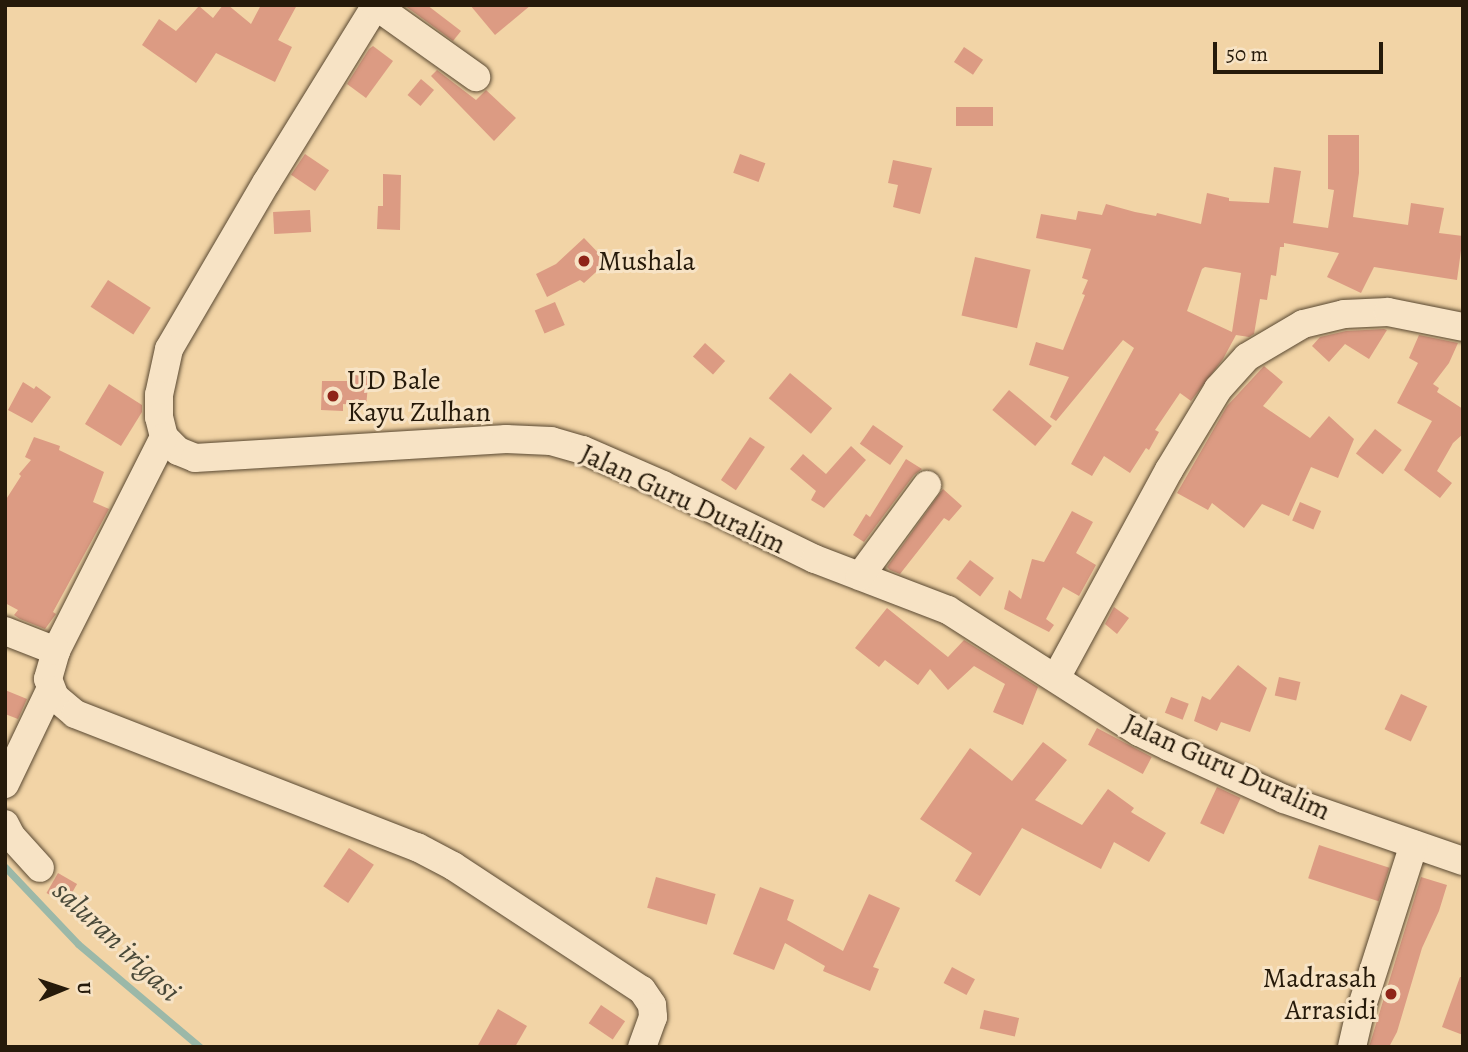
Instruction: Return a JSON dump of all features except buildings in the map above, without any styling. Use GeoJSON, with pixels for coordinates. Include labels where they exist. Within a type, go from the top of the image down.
{"type":"FeatureCollection","features":[{"type":"Feature","properties":{"kind":"street"},"geometry":{"type":"LineString","coordinates":[[476,77],[376,6],[180,325],[169,349],[159,396],[159,417],[164,437],[56,651],[48,679],[50,690],[64,707],[75,714],[416,847],[453,866],[642,990],[652,1005],[653,1017],[642,1047]]}},
{"type":"Feature","properties":{"kind":"street"},"geometry":{"type":"LineString","coordinates":[[1056,678],[1169,470],[1218,389],[1248,358],[1293,329],[1344,314],[1388,312],[1463,327]]}},
{"type":"Feature","properties":{"kind":"street","name":"Jalan Guru Duralim"},"geometry":{"type":"LineString","coordinates":[[164,437],[178,452],[195,458],[506,439],[551,441],[609,460],[815,559],[948,610],[1139,732],[1182,753],[1284,799],[1463,861]]}},
{"type":"Feature","properties":{"kind":"street"},"geometry":{"type":"LineString","coordinates":[[860,576],[926,485]]}},
{"type":"Feature","properties":{"kind":"street"},"geometry":{"type":"LineString","coordinates":[[5,631],[56,651]]}},
{"type":"Feature","properties":{"kind":"street"},"geometry":{"type":"LineString","coordinates":[[5,784],[50,690]]}},
{"type":"Feature","properties":{"kind":"street"},"geometry":{"type":"LineString","coordinates":[[5,824],[11,836],[40,868]]}},
{"type":"Feature","properties":{"kind":"street"},"geometry":{"type":"LineString","coordinates":[[1352,1047],[1414,844]]}},
{"type":"Feature","properties":{"kind":"waterway","name":"saluran irigasi"},"geometry":{"type":"LineString","coordinates":[[5,867],[78,944],[200,1047]]}},
{"type":"Feature","properties":{"kind":"place","name":"Mushala"},"geometry":{"type":"Point","coordinates":[584,261]}},
{"type":"Feature","properties":{"kind":"place","name":"UD Bale Kayu Zulhan"},"geometry":{"type":"Point","coordinates":[333,396]}},
{"type":"Feature","properties":{"kind":"place","name":"Madrasah Arrasidi"},"geometry":{"type":"Point","coordinates":[1391,994]}}]}
